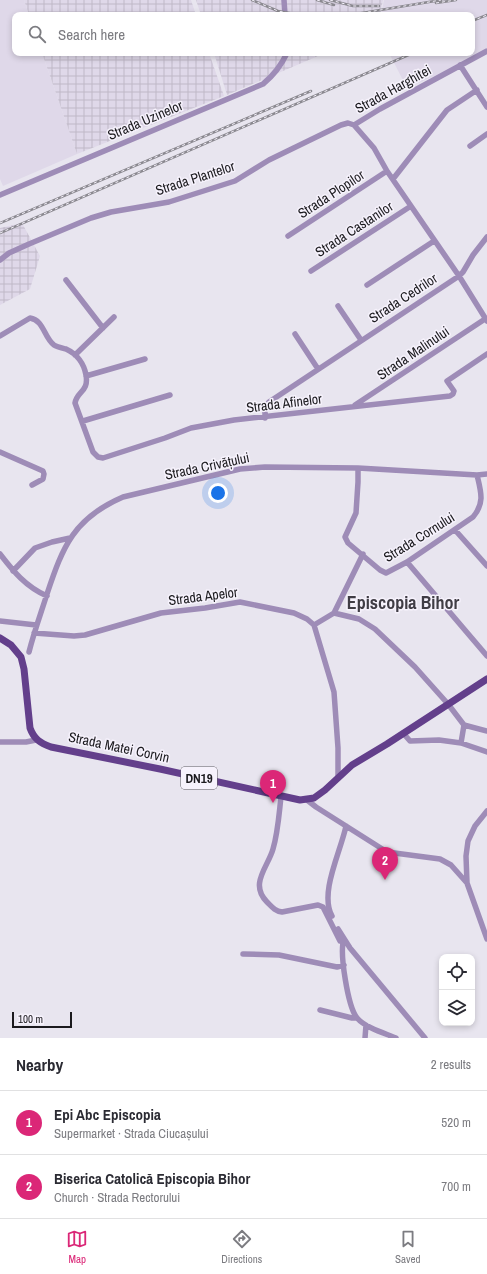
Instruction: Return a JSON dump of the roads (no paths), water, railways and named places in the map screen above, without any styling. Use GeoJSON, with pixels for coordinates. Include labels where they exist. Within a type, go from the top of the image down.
{"type":"FeatureCollection","features":[{"type":"Feature","properties":{"kind":"main road"},"geometry":{"type":"LineString","coordinates":[[0,638],[11,645],[21,657],[24,669],[28,719],[33,736],[36,740]]}},
{"type":"Feature","properties":{"kind":"main road"},"geometry":{"type":"LineString","coordinates":[[307,800],[314,798],[325,790],[352,765],[487,679]]}},
{"type":"Feature","properties":{"kind":"main road","name":"Strada Matei Corvin"},"geometry":{"type":"LineString","coordinates":[[36,740],[51,747],[160,769],[281,797],[307,800]]}},
{"type":"Feature","properties":{"kind":"street"},"geometry":{"type":"LineString","coordinates":[[284,0],[285,12]]}},
{"type":"Feature","properties":{"kind":"street","name":"Strada Harghitei"},"geometry":{"type":"LineString","coordinates":[[354,125],[460,64],[487,51]]}},
{"type":"Feature","properties":{"kind":"street","name":"Strada Uzinelor"},"geometry":{"type":"LineString","coordinates":[[0,195],[263,84],[278,70],[285,56]]}},
{"type":"Feature","properties":{"kind":"street"},"geometry":{"type":"LineString","coordinates":[[460,64],[487,107]]}},
{"type":"Feature","properties":{"kind":"street"},"geometry":{"type":"LineString","coordinates":[[393,179],[446,110],[477,90]]}},
{"type":"Feature","properties":{"kind":"street","name":"Strada Plantelor"},"geometry":{"type":"LineString","coordinates":[[0,260],[9,253],[91,218],[126,209],[169,202],[235,181],[269,160],[341,125],[348,123],[354,125]]}},
{"type":"Feature","properties":{"kind":"street"},"geometry":{"type":"LineString","coordinates":[[354,125],[374,148],[387,171],[459,276],[486,320]]}},
{"type":"Feature","properties":{"kind":"street"},"geometry":{"type":"LineString","coordinates":[[470,146],[487,134]]}},
{"type":"Feature","properties":{"kind":"street","name":"Strada Plopilor"},"geometry":{"type":"LineString","coordinates":[[288,236],[387,171]]}},
{"type":"Feature","properties":{"kind":"street","name":"Strada Castanilor"},"geometry":{"type":"LineString","coordinates":[[310,272],[411,206]]}},
{"type":"Feature","properties":{"kind":"street"},"geometry":{"type":"LineString","coordinates":[[459,276],[487,237]]}},
{"type":"Feature","properties":{"kind":"street"},"geometry":{"type":"LineString","coordinates":[[367,285],[434,241]]}},
{"type":"Feature","properties":{"kind":"street","name":"Strada Cedrilor"},"geometry":{"type":"LineString","coordinates":[[265,418],[265,407],[269,402],[459,276]]}},
{"type":"Feature","properties":{"kind":"street"},"geometry":{"type":"LineString","coordinates":[[66,280],[103,328]]}},
{"type":"Feature","properties":{"kind":"street","name":"Strada Cedrilor"},"geometry":{"type":"LineString","coordinates":[[338,306],[361,340]]}},
{"type":"Feature","properties":{"kind":"street"},"geometry":{"type":"LineString","coordinates":[[75,355],[114,317]]}},
{"type":"Feature","properties":{"kind":"street"},"geometry":{"type":"LineString","coordinates":[[0,336],[30,318],[34,318],[38,321],[54,345],[69,350],[75,355],[82,363],[86,376],[145,359]]}},
{"type":"Feature","properties":{"kind":"street","name":"Strada Malinului"},"geometry":{"type":"LineString","coordinates":[[353,407],[486,320]]}},
{"type":"Feature","properties":{"kind":"street"},"geometry":{"type":"LineString","coordinates":[[295,334],[318,369]]}},
{"type":"Feature","properties":{"kind":"street","name":"Strada Afinelor"},"geometry":{"type":"LineString","coordinates":[[86,376],[86,387],[78,396],[75,403],[83,421],[93,452],[98,457],[103,458],[197,427],[234,420],[265,418],[450,396],[454,391],[447,381],[487,354]]}},
{"type":"Feature","properties":{"kind":"street"},"geometry":{"type":"LineString","coordinates":[[83,421],[170,395]]}},
{"type":"Feature","properties":{"kind":"street"},"geometry":{"type":"LineString","coordinates":[[0,452],[43,471],[43,479],[32,485]]}},
{"type":"Feature","properties":{"kind":"street","name":"Strada Crivățului"},"geometry":{"type":"LineString","coordinates":[[29,652],[55,569],[65,545],[83,522],[100,508],[123,497],[240,469],[286,466],[358,468],[477,475],[487,474]]}},
{"type":"Feature","properties":{"kind":"street","name":"Strada Cornului"},"geometry":{"type":"LineString","coordinates":[[358,468],[356,513],[345,537],[348,543],[363,554],[380,570],[386,573],[407,562],[473,517],[478,511],[481,503],[477,475]]}},
{"type":"Feature","properties":{"kind":"street"},"geometry":{"type":"LineString","coordinates":[[455,530],[487,566]]}},
{"type":"Feature","properties":{"kind":"street"},"geometry":{"type":"LineString","coordinates":[[14,571],[35,548],[70,538]]}},
{"type":"Feature","properties":{"kind":"street"},"geometry":{"type":"LineString","coordinates":[[0,554],[28,585],[47,596]]}},
{"type":"Feature","properties":{"kind":"street"},"geometry":{"type":"LineString","coordinates":[[338,777],[338,748],[334,692],[314,625],[334,613],[363,554]]}},
{"type":"Feature","properties":{"kind":"street"},"geometry":{"type":"LineString","coordinates":[[407,562],[487,656]]}},
{"type":"Feature","properties":{"kind":"street","name":"Strada Apelor"},"geometry":{"type":"LineString","coordinates":[[34,633],[74,636],[85,635],[161,613],[240,602],[294,613],[307,619],[314,625]]}},
{"type":"Feature","properties":{"kind":"street"},"geometry":{"type":"LineString","coordinates":[[334,613],[359,619],[374,629],[416,668],[448,704],[464,725],[487,731]]}},
{"type":"Feature","properties":{"kind":"street"},"geometry":{"type":"LineString","coordinates":[[0,621],[36,626]]}},
{"type":"Feature","properties":{"kind":"street"},"geometry":{"type":"LineString","coordinates":[[461,742],[464,725]]}},
{"type":"Feature","properties":{"kind":"street"},"geometry":{"type":"LineString","coordinates":[[403,733],[410,741],[439,740],[461,742],[487,752]]}},
{"type":"Feature","properties":{"kind":"street"},"geometry":{"type":"LineString","coordinates":[[0,742],[26,742],[36,740]]}},
{"type":"Feature","properties":{"kind":"street"},"geometry":{"type":"LineString","coordinates":[[281,797],[273,850],[263,871],[259,883],[259,891],[264,899],[278,912],[320,905],[336,931],[340,941],[344,940]]}},
{"type":"Feature","properties":{"kind":"street"},"geometry":{"type":"LineString","coordinates":[[307,800],[387,852],[440,859],[451,865],[467,883]]}},
{"type":"Feature","properties":{"kind":"street"},"geometry":{"type":"LineString","coordinates":[[487,811],[475,826],[468,841],[466,856],[467,883],[487,939]]}},
{"type":"Feature","properties":{"kind":"street"},"geometry":{"type":"LineString","coordinates":[[346,826],[344,840],[330,881],[327,902],[329,911],[344,940],[350,948],[424,1037]]}},
{"type":"Feature","properties":{"kind":"street"},"geometry":{"type":"LineString","coordinates":[[344,940],[342,947],[344,965],[351,1006],[357,1018],[366,1025],[396,1038]]}},
{"type":"Feature","properties":{"kind":"street"},"geometry":{"type":"LineString","coordinates":[[243,954],[278,954],[337,967],[344,965]]}},
{"type":"Feature","properties":{"kind":"street"},"geometry":{"type":"LineString","coordinates":[[320,1010],[357,1018]]}},
{"type":"Feature","properties":{"kind":"street"},"geometry":{"type":"LineString","coordinates":[[365,1038],[366,1025]]}},
{"type":"Feature","properties":{"kind":"railway"},"geometry":{"type":"LineString","coordinates":[[252,0],[284,12]]}},
{"type":"Feature","properties":{"kind":"railway"},"geometry":{"type":"LineString","coordinates":[[317,0],[334,5]]}},
{"type":"Feature","properties":{"kind":"railway"},"geometry":{"type":"LineString","coordinates":[[330,0],[353,6],[379,6]]}},
{"type":"Feature","properties":{"kind":"railway"},"geometry":{"type":"LineString","coordinates":[[368,12],[441,0]]}},
{"type":"Feature","properties":{"kind":"railway"},"geometry":{"type":"LineString","coordinates":[[436,3],[456,0]]}},
{"type":"Feature","properties":{"kind":"railway"},"geometry":{"type":"LineString","coordinates":[[475,20],[487,15]]}},
{"type":"Feature","properties":{"kind":"railway"},"geometry":{"type":"LineString","coordinates":[[0,233],[406,56]]}},
{"type":"Feature","properties":{"kind":"railway"},"geometry":{"type":"LineString","coordinates":[[0,223],[311,91]]}},
{"type":"Feature","properties":{"kind":"place","name":"Epi Abc Episcopia"},"geometry":{"type":"Point","coordinates":[273,803]}},
{"type":"Feature","properties":{"kind":"place","name":"Biserica Catolică Episcopia Bihor"},"geometry":{"type":"Point","coordinates":[385,880]}},
{"type":"Feature","properties":{"kind":"district","name":"Episcopia Bihor"},"geometry":{"type":"Point","coordinates":[403,602]}}]}
